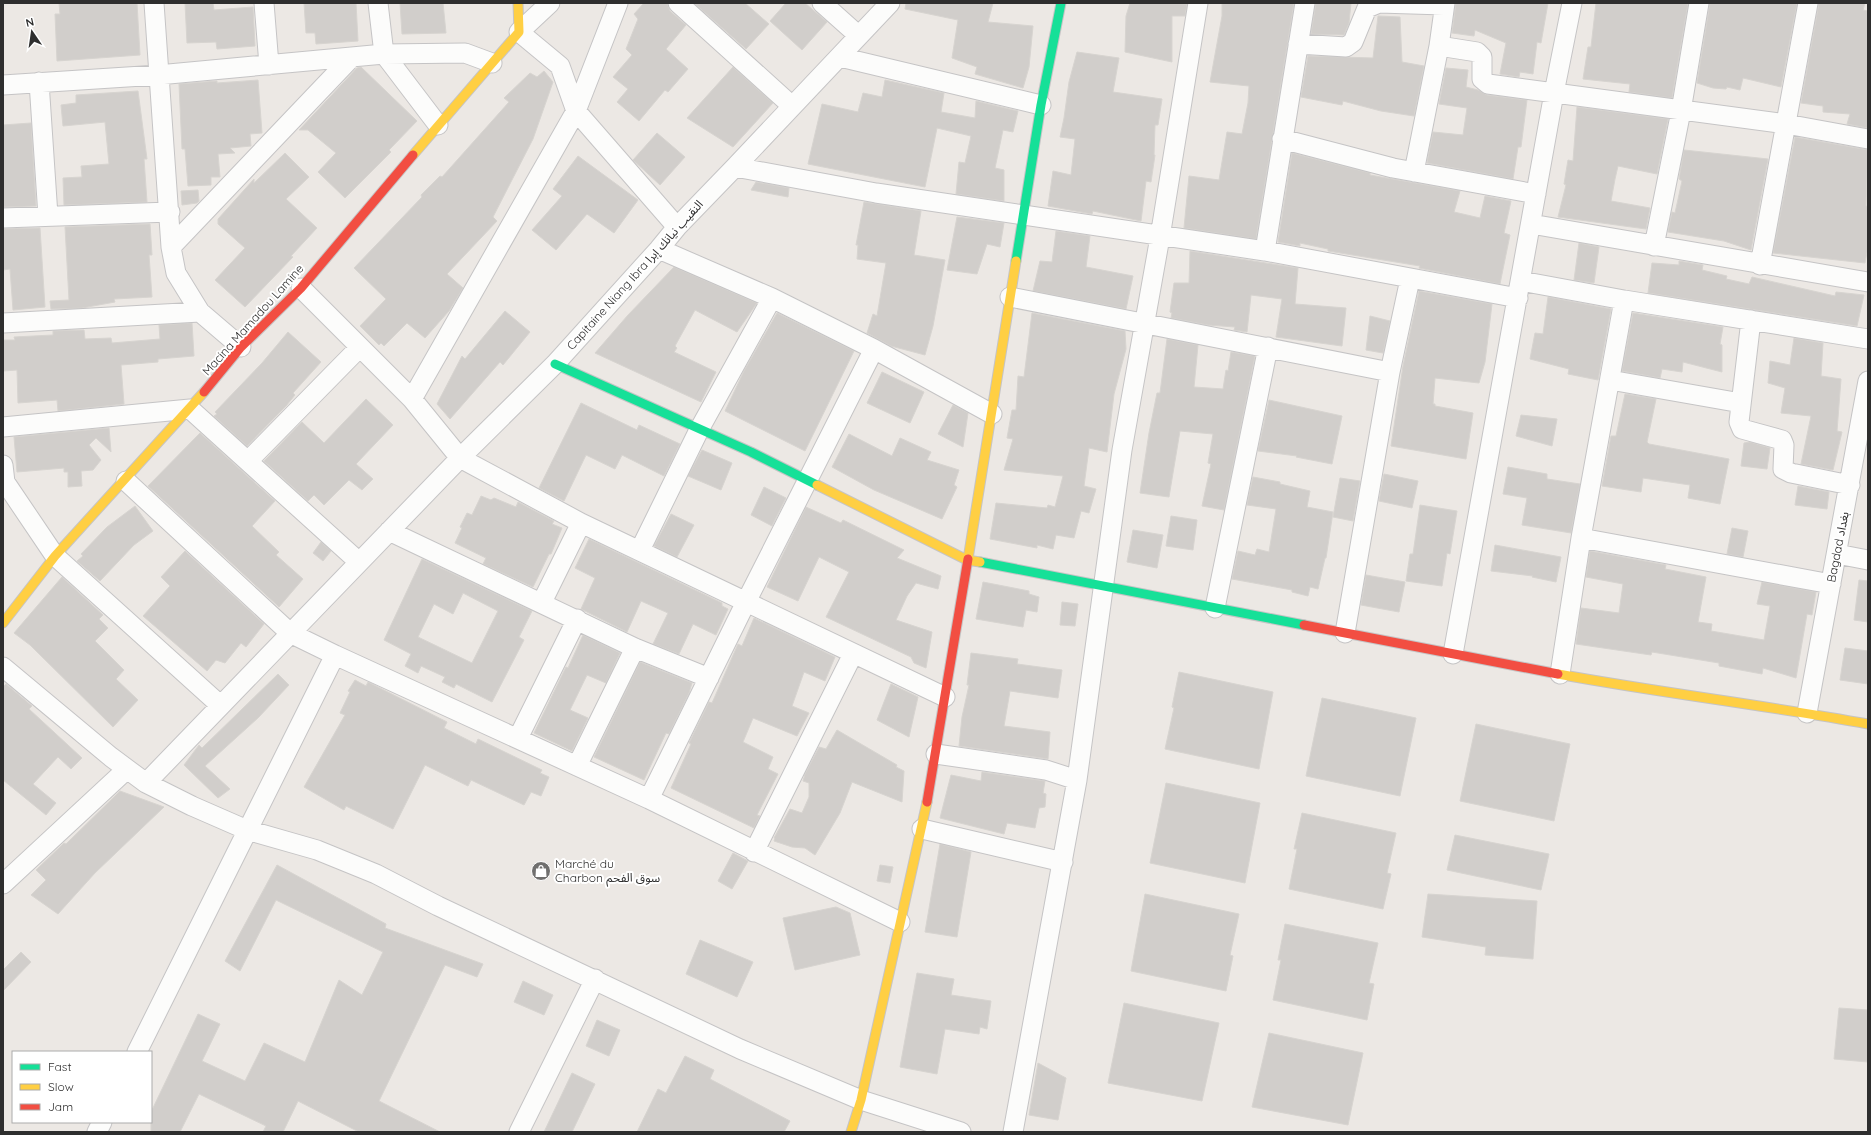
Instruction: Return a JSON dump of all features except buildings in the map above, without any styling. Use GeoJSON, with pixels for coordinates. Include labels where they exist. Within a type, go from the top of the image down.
{"type":"FeatureCollection","features":[{"type":"Feature","properties":{"kind":"street"},"geometry":{"type":"LineString","coordinates":[[154,3],[158,75],[170,212],[171,247],[176,273],[200,312],[241,347]]}},
{"type":"Feature","properties":{"kind":"street"},"geometry":{"type":"LineString","coordinates":[[264,3],[269,65]]}},
{"type":"Feature","properties":{"kind":"street"},"geometry":{"type":"LineString","coordinates":[[378,3],[384,54],[438,125]]}},
{"type":"Feature","properties":{"kind":"street"},"geometry":{"type":"LineString","coordinates":[[518,3],[519,32],[560,66],[576,111],[677,227]]}},
{"type":"Feature","properties":{"kind":"street"},"geometry":{"type":"LineString","coordinates":[[519,32],[550,3]]}},
{"type":"Feature","properties":{"kind":"street"},"geometry":{"type":"LineString","coordinates":[[412,399],[576,111],[618,3]]}},
{"type":"Feature","properties":{"kind":"street"},"geometry":{"type":"LineString","coordinates":[[678,3],[792,106]]}},
{"type":"Feature","properties":{"kind":"street"},"geometry":{"type":"LineString","coordinates":[[822,3],[859,36]]}},
{"type":"Feature","properties":{"kind":"street","name":"Capitaine Niang Ibra النقيب نيانك إبرا"},"geometry":{"type":"LineString","coordinates":[[146,783],[358,562],[555,364],[677,227],[735,168],[890,3]]}},
{"type":"Feature","properties":{"kind":"street"},"geometry":{"type":"LineString","coordinates":[[851,1132],[861,1100],[922,828],[936,754],[1041,105],[1061,3]]}},
{"type":"Feature","properties":{"kind":"street"},"geometry":{"type":"LineString","coordinates":[[1013,1132],[1077,780],[1122,450],[1146,325],[1198,3]]}},
{"type":"Feature","properties":{"kind":"street"},"geometry":{"type":"LineString","coordinates":[[1265,251],[1305,3]]}},
{"type":"Feature","properties":{"kind":"street"},"geometry":{"type":"LineString","coordinates":[[1298,44],[1346,46],[1353,42],[1367,8],[1379,3],[1444,4],[1438,46],[1414,172]]}},
{"type":"Feature","properties":{"kind":"street"},"geometry":{"type":"LineString","coordinates":[[1453,654],[1554,93],[1572,3]]}},
{"type":"Feature","properties":{"kind":"street"},"geometry":{"type":"LineString","coordinates":[[1654,246],[1681,111],[1699,3]]}},
{"type":"Feature","properties":{"kind":"street"},"geometry":{"type":"LineString","coordinates":[[1760,265],[1808,3]]}},
{"type":"Feature","properties":{"kind":"street","name":"Macina Mamadou Lamine"},"geometry":{"type":"LineString","coordinates":[[3,623],[55,556],[126,481],[190,409],[241,347],[301,288],[438,125],[519,32]]}},
{"type":"Feature","properties":{"kind":"street"},"geometry":{"type":"LineString","coordinates":[[1438,46],[1477,52],[1482,57],[1482,78],[1488,84],[1786,124],[1868,139]]}},
{"type":"Feature","properties":{"kind":"street"},"geometry":{"type":"LineString","coordinates":[[3,85],[158,75],[350,59],[384,54],[465,52],[492,63]]}},
{"type":"Feature","properties":{"kind":"street"},"geometry":{"type":"LineString","coordinates":[[840,57],[1041,105]]}},
{"type":"Feature","properties":{"kind":"street"},"geometry":{"type":"LineString","coordinates":[[171,247],[350,59]]}},
{"type":"Feature","properties":{"kind":"street"},"geometry":{"type":"LineString","coordinates":[[39,82],[48,216]]}},
{"type":"Feature","properties":{"kind":"street"},"geometry":{"type":"LineString","coordinates":[[1282,139],[1414,172],[1536,194]]}},
{"type":"Feature","properties":{"kind":"street"},"geometry":{"type":"LineString","coordinates":[[735,168],[876,193],[1160,237],[1265,251],[1410,279],[1624,300],[1868,339]]}},
{"type":"Feature","properties":{"kind":"street"},"geometry":{"type":"LineString","coordinates":[[3,218],[170,212]]}},
{"type":"Feature","properties":{"kind":"street"},"geometry":{"type":"LineString","coordinates":[[1531,224],[1760,265],[1868,282]]}},
{"type":"Feature","properties":{"kind":"street"},"geometry":{"type":"LineString","coordinates":[[659,249],[772,298],[874,349],[992,414]]}},
{"type":"Feature","properties":{"kind":"street"},"geometry":{"type":"LineString","coordinates":[[1345,633],[1390,372],[1410,279]]}},
{"type":"Feature","properties":{"kind":"street"},"geometry":{"type":"LineString","coordinates":[[301,288],[412,399],[460,458],[581,523],[945,697]]}},
{"type":"Feature","properties":{"kind":"street"},"geometry":{"type":"LineString","coordinates":[[1010,297],[1390,372]]}},
{"type":"Feature","properties":{"kind":"street"},"geometry":{"type":"LineString","coordinates":[[640,550],[700,428],[772,298]]}},
{"type":"Feature","properties":{"kind":"street"},"geometry":{"type":"LineString","coordinates":[[1560,674],[1581,538],[1624,300]]}},
{"type":"Feature","properties":{"kind":"street"},"geometry":{"type":"LineString","coordinates":[[3,323],[200,312]]}},
{"type":"Feature","properties":{"kind":"street"},"geometry":{"type":"LineString","coordinates":[[1751,320],[1739,422],[1742,429],[1782,440],[1784,445],[1783,469],[1790,473],[1850,485]]}},
{"type":"Feature","properties":{"kind":"street"},"geometry":{"type":"LineString","coordinates":[[248,461],[360,347]]}},
{"type":"Feature","properties":{"kind":"street"},"geometry":{"type":"LineString","coordinates":[[1215,608],[1268,347]]}},
{"type":"Feature","properties":{"kind":"street"},"geometry":{"type":"LineString","coordinates":[[650,799],[746,602],[874,349]]}},
{"type":"Feature","properties":{"kind":"street"},"geometry":{"type":"LineString","coordinates":[[555,364],[700,428],[809,479],[967,560],[1560,674],[1672,694],[1807,713],[1868,724]]}},
{"type":"Feature","properties":{"kind":"street"},"geometry":{"type":"LineString","coordinates":[[1610,380],[1741,403]]}},
{"type":"Feature","properties":{"kind":"street","name":"Bagdad بغداد"},"geometry":{"type":"LineString","coordinates":[[1807,713],[1850,485],[1862,449],[1868,381]]}},
{"type":"Feature","properties":{"kind":"street"},"geometry":{"type":"LineString","coordinates":[[3,427],[190,409],[358,562]]}},
{"type":"Feature","properties":{"kind":"street"},"geometry":{"type":"LineString","coordinates":[[3,464],[5,482],[55,556],[220,705]]}},
{"type":"Feature","properties":{"kind":"street"},"geometry":{"type":"LineString","coordinates":[[126,481],[290,633],[650,799],[754,852],[900,922]]}},
{"type":"Feature","properties":{"kind":"street"},"geometry":{"type":"LineString","coordinates":[[542,602],[581,523]]}},
{"type":"Feature","properties":{"kind":"street"},"geometry":{"type":"LineString","coordinates":[[383,537],[542,602],[634,648],[709,678]]}},
{"type":"Feature","properties":{"kind":"street"},"geometry":{"type":"LineString","coordinates":[[1581,538],[1831,584]]}},
{"type":"Feature","properties":{"kind":"street"},"geometry":{"type":"LineString","coordinates":[[1837,554],[1868,560]]}},
{"type":"Feature","properties":{"kind":"street"},"geometry":{"type":"LineString","coordinates":[[518,738],[577,619]]}},
{"type":"Feature","properties":{"kind":"street"},"geometry":{"type":"LineString","coordinates":[[577,766],[634,648]]}},
{"type":"Feature","properties":{"kind":"street"},"geometry":{"type":"LineString","coordinates":[[754,852],[853,654]]}},
{"type":"Feature","properties":{"kind":"street"},"geometry":{"type":"LineString","coordinates":[[137,1051],[335,655]]}},
{"type":"Feature","properties":{"kind":"street"},"geometry":{"type":"LineString","coordinates":[[3,667],[146,783],[192,806],[247,830],[317,850],[376,874],[438,906],[595,979],[740,1049],[861,1100],[961,1132]]}},
{"type":"Feature","properties":{"kind":"street"},"geometry":{"type":"LineString","coordinates":[[936,754],[1046,770],[1077,780]]}},
{"type":"Feature","properties":{"kind":"street"},"geometry":{"type":"LineString","coordinates":[[3,884],[127,769]]}},
{"type":"Feature","properties":{"kind":"street"},"geometry":{"type":"LineString","coordinates":[[922,828],[1063,862]]}},
{"type":"Feature","properties":{"kind":"street"},"geometry":{"type":"LineString","coordinates":[[519,1132],[595,979]]}},
{"type":"Feature","properties":{"kind":"street"},"geometry":{"type":"LineString","coordinates":[[97,1132],[102,1123]]}},
{"type":"Feature","properties":{"kind":"traffic: fast"},"geometry":{"type":"LineString","coordinates":[[1016,261],[1041,105],[1061,3]]}},
{"type":"Feature","properties":{"kind":"traffic: fast"},"geometry":{"type":"LineString","coordinates":[[555,364],[751,452],[817,485]]}},
{"type":"Feature","properties":{"kind":"traffic: fast"},"geometry":{"type":"LineString","coordinates":[[980,562],[1304,625]]}},
{"type":"Feature","properties":{"kind":"traffic: slow"},"geometry":{"type":"LineString","coordinates":[[413,155],[519,32],[518,3]]}},
{"type":"Feature","properties":{"kind":"traffic: slow"},"geometry":{"type":"LineString","coordinates":[[968,559],[1016,261]]}},
{"type":"Feature","properties":{"kind":"traffic: slow"},"geometry":{"type":"LineString","coordinates":[[3,623],[55,556],[204,392]]}},
{"type":"Feature","properties":{"kind":"traffic: slow"},"geometry":{"type":"LineString","coordinates":[[817,485],[967,560],[980,562]]}},
{"type":"Feature","properties":{"kind":"traffic: slow"},"geometry":{"type":"LineString","coordinates":[[1558,674],[1868,724]]}},
{"type":"Feature","properties":{"kind":"traffic: slow"},"geometry":{"type":"LineString","coordinates":[[851,1132],[861,1100],[927,802]]}},
{"type":"Feature","properties":{"kind":"traffic: jam"},"geometry":{"type":"LineString","coordinates":[[204,392],[241,347],[301,288],[413,155]]}},
{"type":"Feature","properties":{"kind":"traffic: jam"},"geometry":{"type":"LineString","coordinates":[[927,802],[968,559]]}},
{"type":"Feature","properties":{"kind":"traffic: jam"},"geometry":{"type":"LineString","coordinates":[[1304,625],[1558,674]]}},
{"type":"Feature","properties":{"kind":"place","name":"Marché du Charbon سوق الفحم"},"geometry":{"type":"Point","coordinates":[541,871]}}]}
